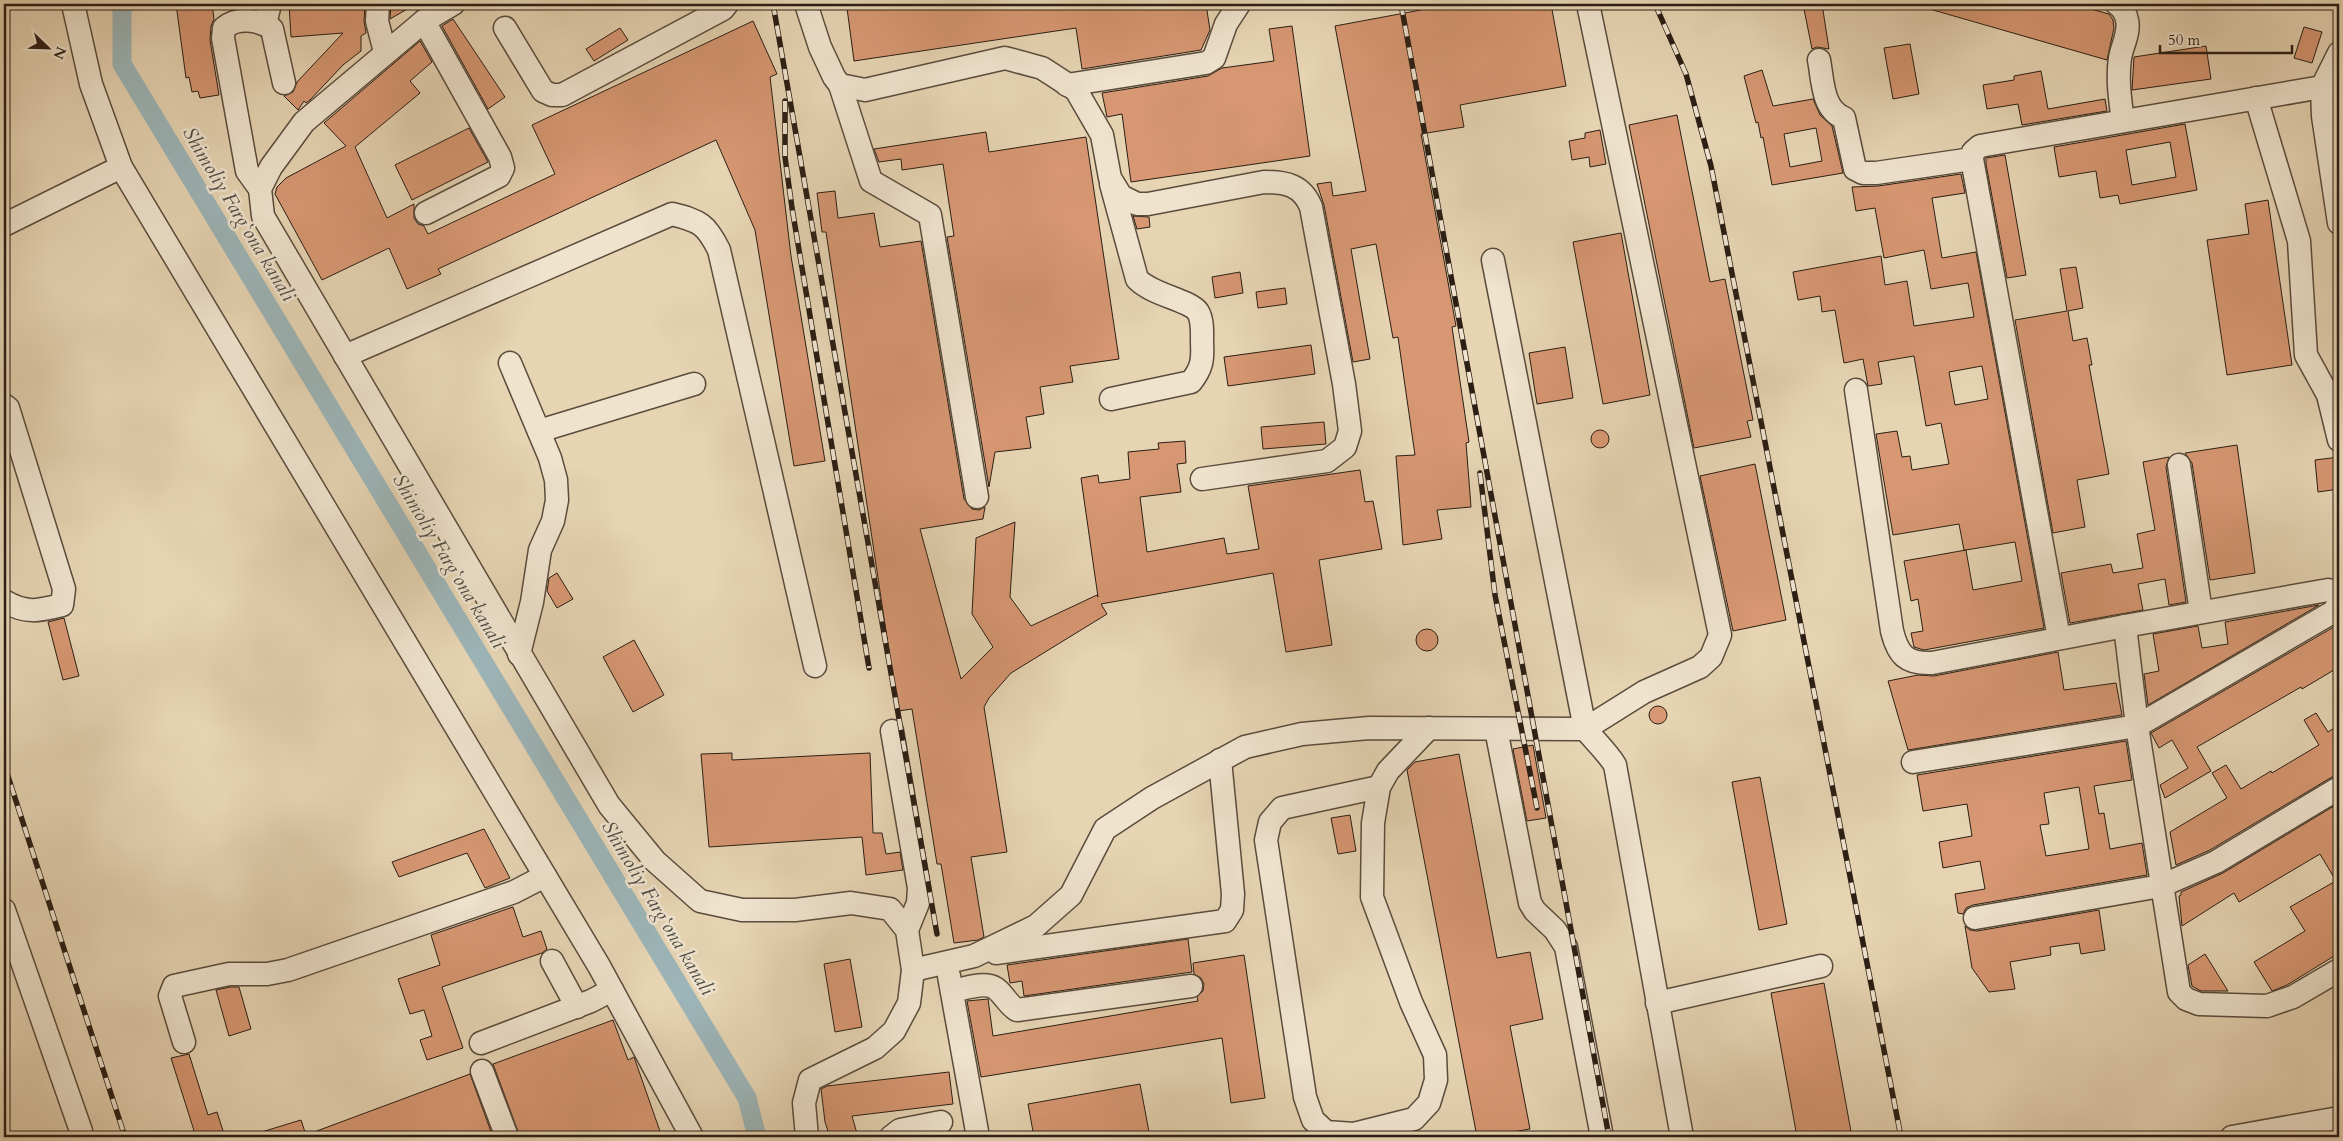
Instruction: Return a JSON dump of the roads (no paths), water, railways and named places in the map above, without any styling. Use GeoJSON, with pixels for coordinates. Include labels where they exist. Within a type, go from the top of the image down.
{"type":"FeatureCollection","features":[{"type":"Feature","properties":{"kind":"street"},"geometry":{"type":"LineString","coordinates":[[73,4],[91,84],[121,167],[545,876],[612,990],[692,1137]]}},
{"type":"Feature","properties":{"kind":"street"},"geometry":{"type":"LineString","coordinates":[[378,4],[377,21],[385,52]]}},
{"type":"Feature","properties":{"kind":"street"},"geometry":{"type":"LineString","coordinates":[[260,189],[271,167],[304,122],[424,21],[453,4]]}},
{"type":"Feature","properties":{"kind":"street"},"geometry":{"type":"LineString","coordinates":[[505,28],[543,91],[552,95],[562,95],[723,9],[727,4]]}},
{"type":"Feature","properties":{"kind":"street"},"geometry":{"type":"LineString","coordinates":[[806,4],[820,47],[834,77],[840,85],[871,182],[930,215],[977,497]]}},
{"type":"Feature","properties":{"kind":"street"},"geometry":{"type":"LineString","coordinates":[[1067,84],[1206,62],[1214,58],[1226,24],[1239,4]]}},
{"type":"Feature","properties":{"kind":"street"},"geometry":{"type":"LineString","coordinates":[[974,956],[1036,926],[1071,895],[1105,829],[1152,798],[1245,747],[1302,734],[1369,728],[1585,729],[1644,692],[1700,667],[1711,657],[1720,635],[1588,4]]}},
{"type":"Feature","properties":{"kind":"street"},"geometry":{"type":"LineString","coordinates":[[2117,4],[2121,6],[2128,20],[2120,58],[2118,89],[2123,121]]}},
{"type":"Feature","properties":{"kind":"street"},"geometry":{"type":"LineString","coordinates":[[284,83],[267,14],[255,21],[229,23],[224,28],[223,38],[247,171],[260,189],[263,216],[609,805],[655,862],[700,901],[742,910],[795,910],[851,903],[890,909],[908,930]]}},
{"type":"Feature","properties":{"kind":"street"},"geometry":{"type":"LineString","coordinates":[[424,21],[500,157],[502,168],[499,176],[426,213]]}},
{"type":"Feature","properties":{"kind":"street"},"geometry":{"type":"LineString","coordinates":[[2339,53],[2322,87],[2333,143],[2339,223]]}},
{"type":"Feature","properties":{"kind":"street"},"geometry":{"type":"LineString","coordinates":[[840,85],[865,90],[1005,58],[1042,68],[1076,90],[1102,135],[1110,178],[1137,279],[1145,288],[1190,305],[1198,312],[1201,323],[1203,360],[1199,371],[1190,382],[1111,398]]}},
{"type":"Feature","properties":{"kind":"street"},"geometry":{"type":"LineString","coordinates":[[1819,60],[1828,106],[1835,114],[1844,118],[1855,169],[1862,173],[1876,173],[1972,159]]}},
{"type":"Feature","properties":{"kind":"street"},"geometry":{"type":"LineString","coordinates":[[2059,638],[1972,159],[1973,152],[1980,146],[2322,87]]}},
{"type":"Feature","properties":{"kind":"street"},"geometry":{"type":"LineString","coordinates":[[2256,98],[2299,241],[2306,355],[2328,395],[2339,440]]}},
{"type":"Feature","properties":{"kind":"street"},"geometry":{"type":"LineString","coordinates":[[4,225],[121,167]]}},
{"type":"Feature","properties":{"kind":"street"},"geometry":{"type":"LineString","coordinates":[[1110,178],[1121,196],[1137,204],[1148,204],[1264,182],[1282,182],[1296,187],[1306,196],[1311,207],[1344,384],[1350,431],[1345,447],[1327,462],[1202,479]]}},
{"type":"Feature","properties":{"kind":"street"},"geometry":{"type":"LineString","coordinates":[[345,356],[672,214],[694,220],[710,232],[718,250],[815,666]]}},
{"type":"Feature","properties":{"kind":"street"},"geometry":{"type":"LineString","coordinates":[[1493,260],[1585,729],[1615,765],[1682,1137]]}},
{"type":"Feature","properties":{"kind":"street"},"geometry":{"type":"LineString","coordinates":[[510,363],[552,465],[558,500],[553,521],[540,550],[532,602],[519,654]]}},
{"type":"Feature","properties":{"kind":"street"},"geometry":{"type":"LineString","coordinates":[[539,431],[694,384]]}},
{"type":"Feature","properties":{"kind":"street"},"geometry":{"type":"LineString","coordinates":[[1856,390],[1892,631],[1896,646],[1901,654],[1917,662],[1932,663],[2059,638],[2328,590],[2339,592]]}},
{"type":"Feature","properties":{"kind":"street"},"geometry":{"type":"LineString","coordinates":[[4,405],[8,408],[64,589],[62,605],[39,611],[17,609],[4,601]]}},
{"type":"Feature","properties":{"kind":"street"},"geometry":{"type":"LineString","coordinates":[[2179,465],[2201,612]]}},
{"type":"Feature","properties":{"kind":"street"},"geometry":{"type":"LineString","coordinates":[[1913,762],[2138,726],[2333,612],[2339,603]]}},
{"type":"Feature","properties":{"kind":"street"},"geometry":{"type":"LineString","coordinates":[[2125,626],[2161,886],[2179,992],[2186,999],[2199,1004],[2267,1006],[2293,997],[2339,970]]}},
{"type":"Feature","properties":{"kind":"street"},"geometry":{"type":"LineString","coordinates":[[1379,787],[1282,808],[1270,822],[1266,840],[1305,1097],[1312,1120],[1326,1132],[1354,1134],[1414,1119],[1429,1103],[1436,1080],[1435,1055],[1412,1002],[1372,897],[1373,823],[1379,787],[1388,771],[1429,728]]}},
{"type":"Feature","properties":{"kind":"street"},"geometry":{"type":"LineString","coordinates":[[1496,729],[1530,904],[1555,930],[1566,947],[1602,1137]]}},
{"type":"Feature","properties":{"kind":"street"},"geometry":{"type":"LineString","coordinates":[[807,1137],[804,1103],[810,1080],[875,1048],[894,1031],[909,1003],[913,970],[908,930],[918,903],[919,888],[892,731]]}},
{"type":"Feature","properties":{"kind":"street"},"geometry":{"type":"LineString","coordinates":[[913,970],[974,956],[1225,921],[1232,910],[1233,894],[1220,760]]}},
{"type":"Feature","properties":{"kind":"street"},"geometry":{"type":"LineString","coordinates":[[1975,918],[2161,886],[2216,862],[2339,788]]}},
{"type":"Feature","properties":{"kind":"street"},"geometry":{"type":"LineString","coordinates":[[184,1042],[170,996],[174,986],[229,974],[267,974],[288,970],[514,892],[545,876]]}},
{"type":"Feature","properties":{"kind":"street"},"geometry":{"type":"LineString","coordinates":[[4,910],[81,1131]]}},
{"type":"Feature","properties":{"kind":"street"},"geometry":{"type":"LineString","coordinates":[[552,961],[577,1006]]}},
{"type":"Feature","properties":{"kind":"street"},"geometry":{"type":"LineString","coordinates":[[946,962],[978,1137]]}},
{"type":"Feature","properties":{"kind":"street"},"geometry":{"type":"LineString","coordinates":[[1657,1003],[1821,966]]}},
{"type":"Feature","properties":{"kind":"street"},"geometry":{"type":"LineString","coordinates":[[952,991],[985,985],[994,987],[1008,1005],[1017,1010],[1190,986]]}},
{"type":"Feature","properties":{"kind":"street"},"geometry":{"type":"LineString","coordinates":[[481,1043],[577,1006],[612,990]]}},
{"type":"Feature","properties":{"kind":"street"},"geometry":{"type":"LineString","coordinates":[[482,1071],[507,1137]]}},
{"type":"Feature","properties":{"kind":"street"},"geometry":{"type":"LineString","coordinates":[[2232,1137],[2339,1118]]}},
{"type":"Feature","properties":{"kind":"street"},"geometry":{"type":"LineString","coordinates":[[891,1137],[900,1130],[941,1122]]}},
{"type":"Feature","properties":{"kind":"waterway","name":"Shimoliy Fargʻona kanali"},"geometry":{"type":"LineString","coordinates":[[122,4],[122,64],[747,1098],[757,1137]]}},
{"type":"Feature","properties":{"kind":"railway"},"geometry":{"type":"LineString","coordinates":[[773,4],[937,934]]}},
{"type":"Feature","properties":{"kind":"railway"},"geometry":{"type":"LineString","coordinates":[[1401,4],[1609,1137]]}},
{"type":"Feature","properties":{"kind":"railway"},"geometry":{"type":"LineString","coordinates":[[1655,4],[1686,74],[1711,166],[1901,1137]]}},
{"type":"Feature","properties":{"kind":"railway"},"geometry":{"type":"LineString","coordinates":[[785,101],[785,157],[792,208],[869,668]]}},
{"type":"Feature","properties":{"kind":"railway"},"geometry":{"type":"LineString","coordinates":[[1480,473],[1495,595],[1537,808]]}},
{"type":"Feature","properties":{"kind":"railway"},"geometry":{"type":"LineString","coordinates":[[4,764],[125,1137]]}}]}
